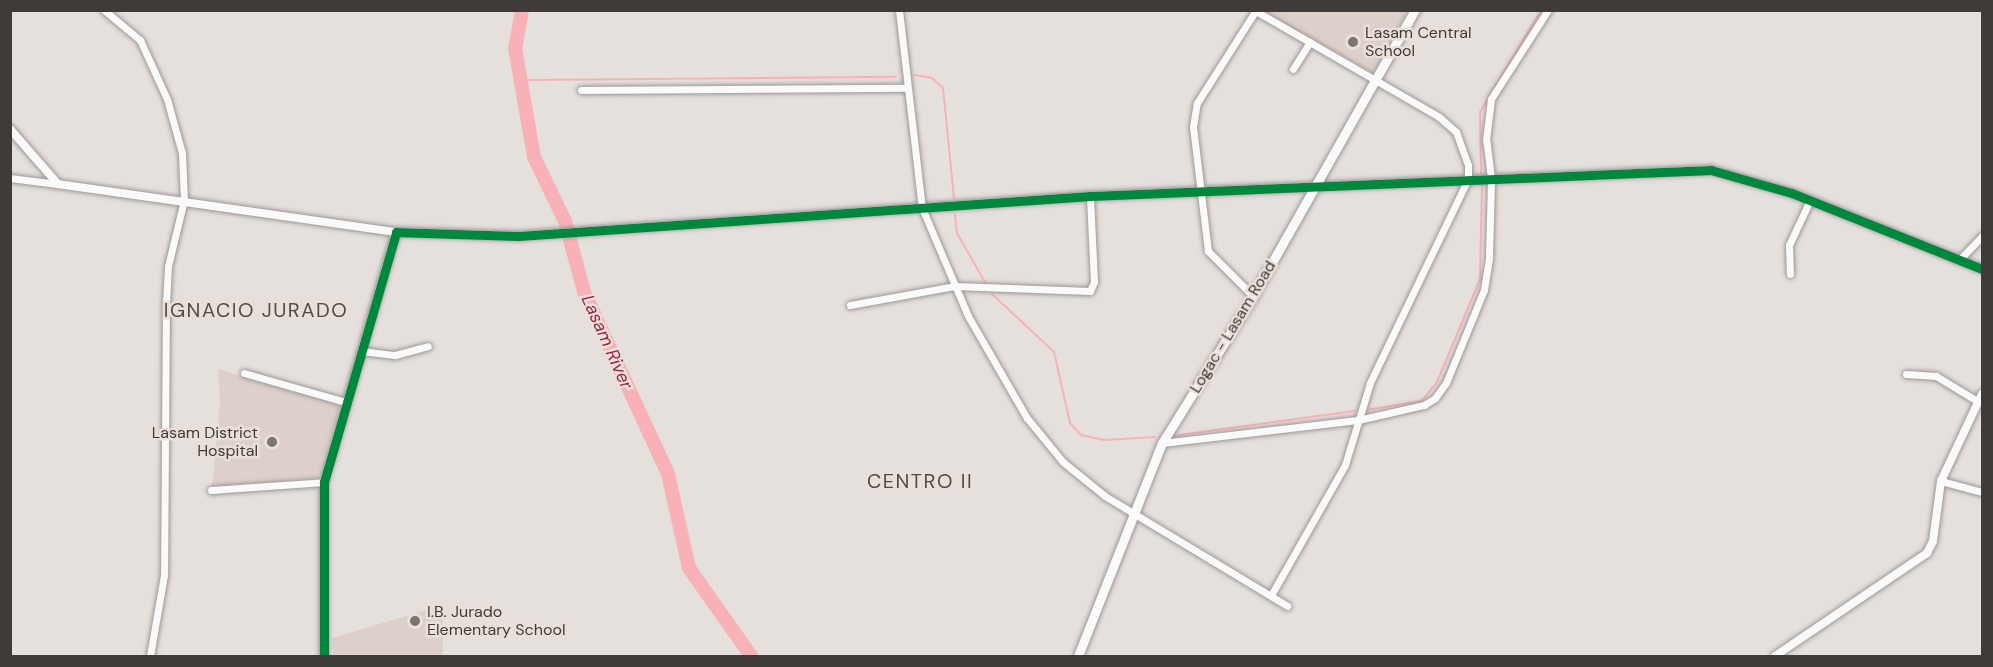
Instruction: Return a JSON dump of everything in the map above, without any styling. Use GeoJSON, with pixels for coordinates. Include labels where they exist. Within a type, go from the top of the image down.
{"type":"FeatureCollection","features":[{"type":"Feature","properties":{"kind":"main road","name":"Logac - Lasam Road"},"geometry":{"type":"LineString","coordinates":[[1078,657],[1162,442],[1253,296],[1415,10]]}},
{"type":"Feature","properties":{"kind":"street"},"geometry":{"type":"LineString","coordinates":[[104,10],[132,30],[151,61],[176,126],[184,200],[168,266],[166,539],[150,657]]}},
{"type":"Feature","properties":{"kind":"street"},"geometry":{"type":"LineString","coordinates":[[899,10],[906,88],[922,208],[955,286],[1027,418],[1063,462],[1133,516],[1287,606]]}},
{"type":"Feature","properties":{"kind":"street"},"geometry":{"type":"LineString","coordinates":[[1162,442],[1358,420],[1424,405],[1446,383],[1484,290],[1491,178],[1485,140],[1491,99],[1548,10]]}},
{"type":"Feature","properties":{"kind":"street"},"geometry":{"type":"LineString","coordinates":[[1253,296],[1208,251],[1199,191],[1194,112],[1255,11],[1377,80],[1456,132],[1464,147],[1468,179],[1370,383],[1345,465],[1271,595]]}},
{"type":"Feature","properties":{"kind":"street"},"geometry":{"type":"LineString","coordinates":[[1293,69],[1310,42]]}},
{"type":"Feature","properties":{"kind":"street"},"geometry":{"type":"LineString","coordinates":[[581,90],[906,88]]}},
{"type":"Feature","properties":{"kind":"street"},"geometry":{"type":"LineString","coordinates":[[10,129],[58,183]]}},
{"type":"Feature","properties":{"kind":"street"},"geometry":{"type":"LineString","coordinates":[[10,178],[184,200],[396,232],[518,236],[1090,196],[1711,170],[1810,200],[1983,268]]}},
{"type":"Feature","properties":{"kind":"street"},"geometry":{"type":"LineString","coordinates":[[850,305],[955,286],[1090,291],[1094,269],[1090,196]]}},
{"type":"Feature","properties":{"kind":"street"},"geometry":{"type":"LineString","coordinates":[[1790,274],[1789,245],[1810,200]]}},
{"type":"Feature","properties":{"kind":"street"},"geometry":{"type":"LineString","coordinates":[[324,657],[324,482],[396,232]]}},
{"type":"Feature","properties":{"kind":"street"},"geometry":{"type":"LineString","coordinates":[[1960,259],[1983,236]]}},
{"type":"Feature","properties":{"kind":"street"},"geometry":{"type":"LineString","coordinates":[[361,351],[395,355],[428,346]]}},
{"type":"Feature","properties":{"kind":"street"},"geometry":{"type":"LineString","coordinates":[[244,373],[346,402]]}},
{"type":"Feature","properties":{"kind":"street"},"geometry":{"type":"LineString","coordinates":[[1775,657],[1927,553],[1933,541],[1941,481],[1981,398],[1936,376],[1906,374]]}},
{"type":"Feature","properties":{"kind":"street"},"geometry":{"type":"LineString","coordinates":[[1941,481],[1983,492]]}},
{"type":"Feature","properties":{"kind":"street"},"geometry":{"type":"LineString","coordinates":[[211,489],[324,482]]}},
{"type":"Feature","properties":{"kind":"shaded area","name":"Lasam Central School"},"geometry":{"type":"Polygon","coordinates":[[[1258,10],[1407,11],[1373,73],[1258,10]]]}},
{"type":"Feature","properties":{"kind":"shaded area","name":"Lasam District Hospital"},"geometry":{"type":"Polygon","coordinates":[[[218,369],[340,405],[317,478],[212,487],[220,402],[218,369]]]}},
{"type":"Feature","properties":{"kind":"shaded area","name":"I.B. Jurado Elementary School"},"geometry":{"type":"Polygon","coordinates":[[[443,605],[443,656],[333,656],[332,638],[443,605]]]}},
{"type":"Feature","properties":{"kind":"waterway","name":"Lasam River"},"geometry":{"type":"LineString","coordinates":[[522,10],[515,48],[534,157],[565,221],[584,292],[668,474],[689,568],[751,656]]}},
{"type":"Feature","properties":{"kind":"waterway"},"geometry":{"type":"LineString","coordinates":[[1481,173],[1480,112],[1541,10]]}},
{"type":"Feature","properties":{"kind":"waterway"},"geometry":{"type":"LineString","coordinates":[[914,75],[932,78],[943,88],[954,198]]}},
{"type":"Feature","properties":{"kind":"waterway"},"geometry":{"type":"LineString","coordinates":[[524,80],[896,77]]}},
{"type":"Feature","properties":{"kind":"waterway"},"geometry":{"type":"LineString","coordinates":[[1366,410],[1422,401],[1437,382],[1480,279],[1482,183]]}},
{"type":"Feature","properties":{"kind":"waterway"},"geometry":{"type":"LineString","coordinates":[[955,215],[957,233],[985,282]]}},
{"type":"Feature","properties":{"kind":"waterway"},"geometry":{"type":"LineString","coordinates":[[992,294],[1054,352],[1070,423],[1081,435],[1104,440],[1155,437]]}},
{"type":"Feature","properties":{"kind":"waterway"},"geometry":{"type":"LineString","coordinates":[[1172,436],[1354,411]]}},
{"type":"Feature","properties":{"kind":"cycle path"},"geometry":{"type":"LineString","coordinates":[[324,656],[324,482],[396,232],[518,236],[1090,196],[1711,170],[1792,193],[1982,269]]}},
{"type":"Feature","properties":{"kind":"place","name":"Lasam Central School"},"geometry":{"type":"Point","coordinates":[1353,42]}},
{"type":"Feature","properties":{"kind":"place","name":"Lasam District Hospital"},"geometry":{"type":"Point","coordinates":[272,442]}},
{"type":"Feature","properties":{"kind":"place","name":"I.B. Jurado Elementary School"},"geometry":{"type":"Point","coordinates":[415,621]}},
{"type":"Feature","properties":{"kind":"district","name":"IGNACIO JURADO"},"geometry":{"type":"Point","coordinates":[256,310]}},
{"type":"Feature","properties":{"kind":"district","name":"CENTRO II"},"geometry":{"type":"Point","coordinates":[920,481]}}]}
